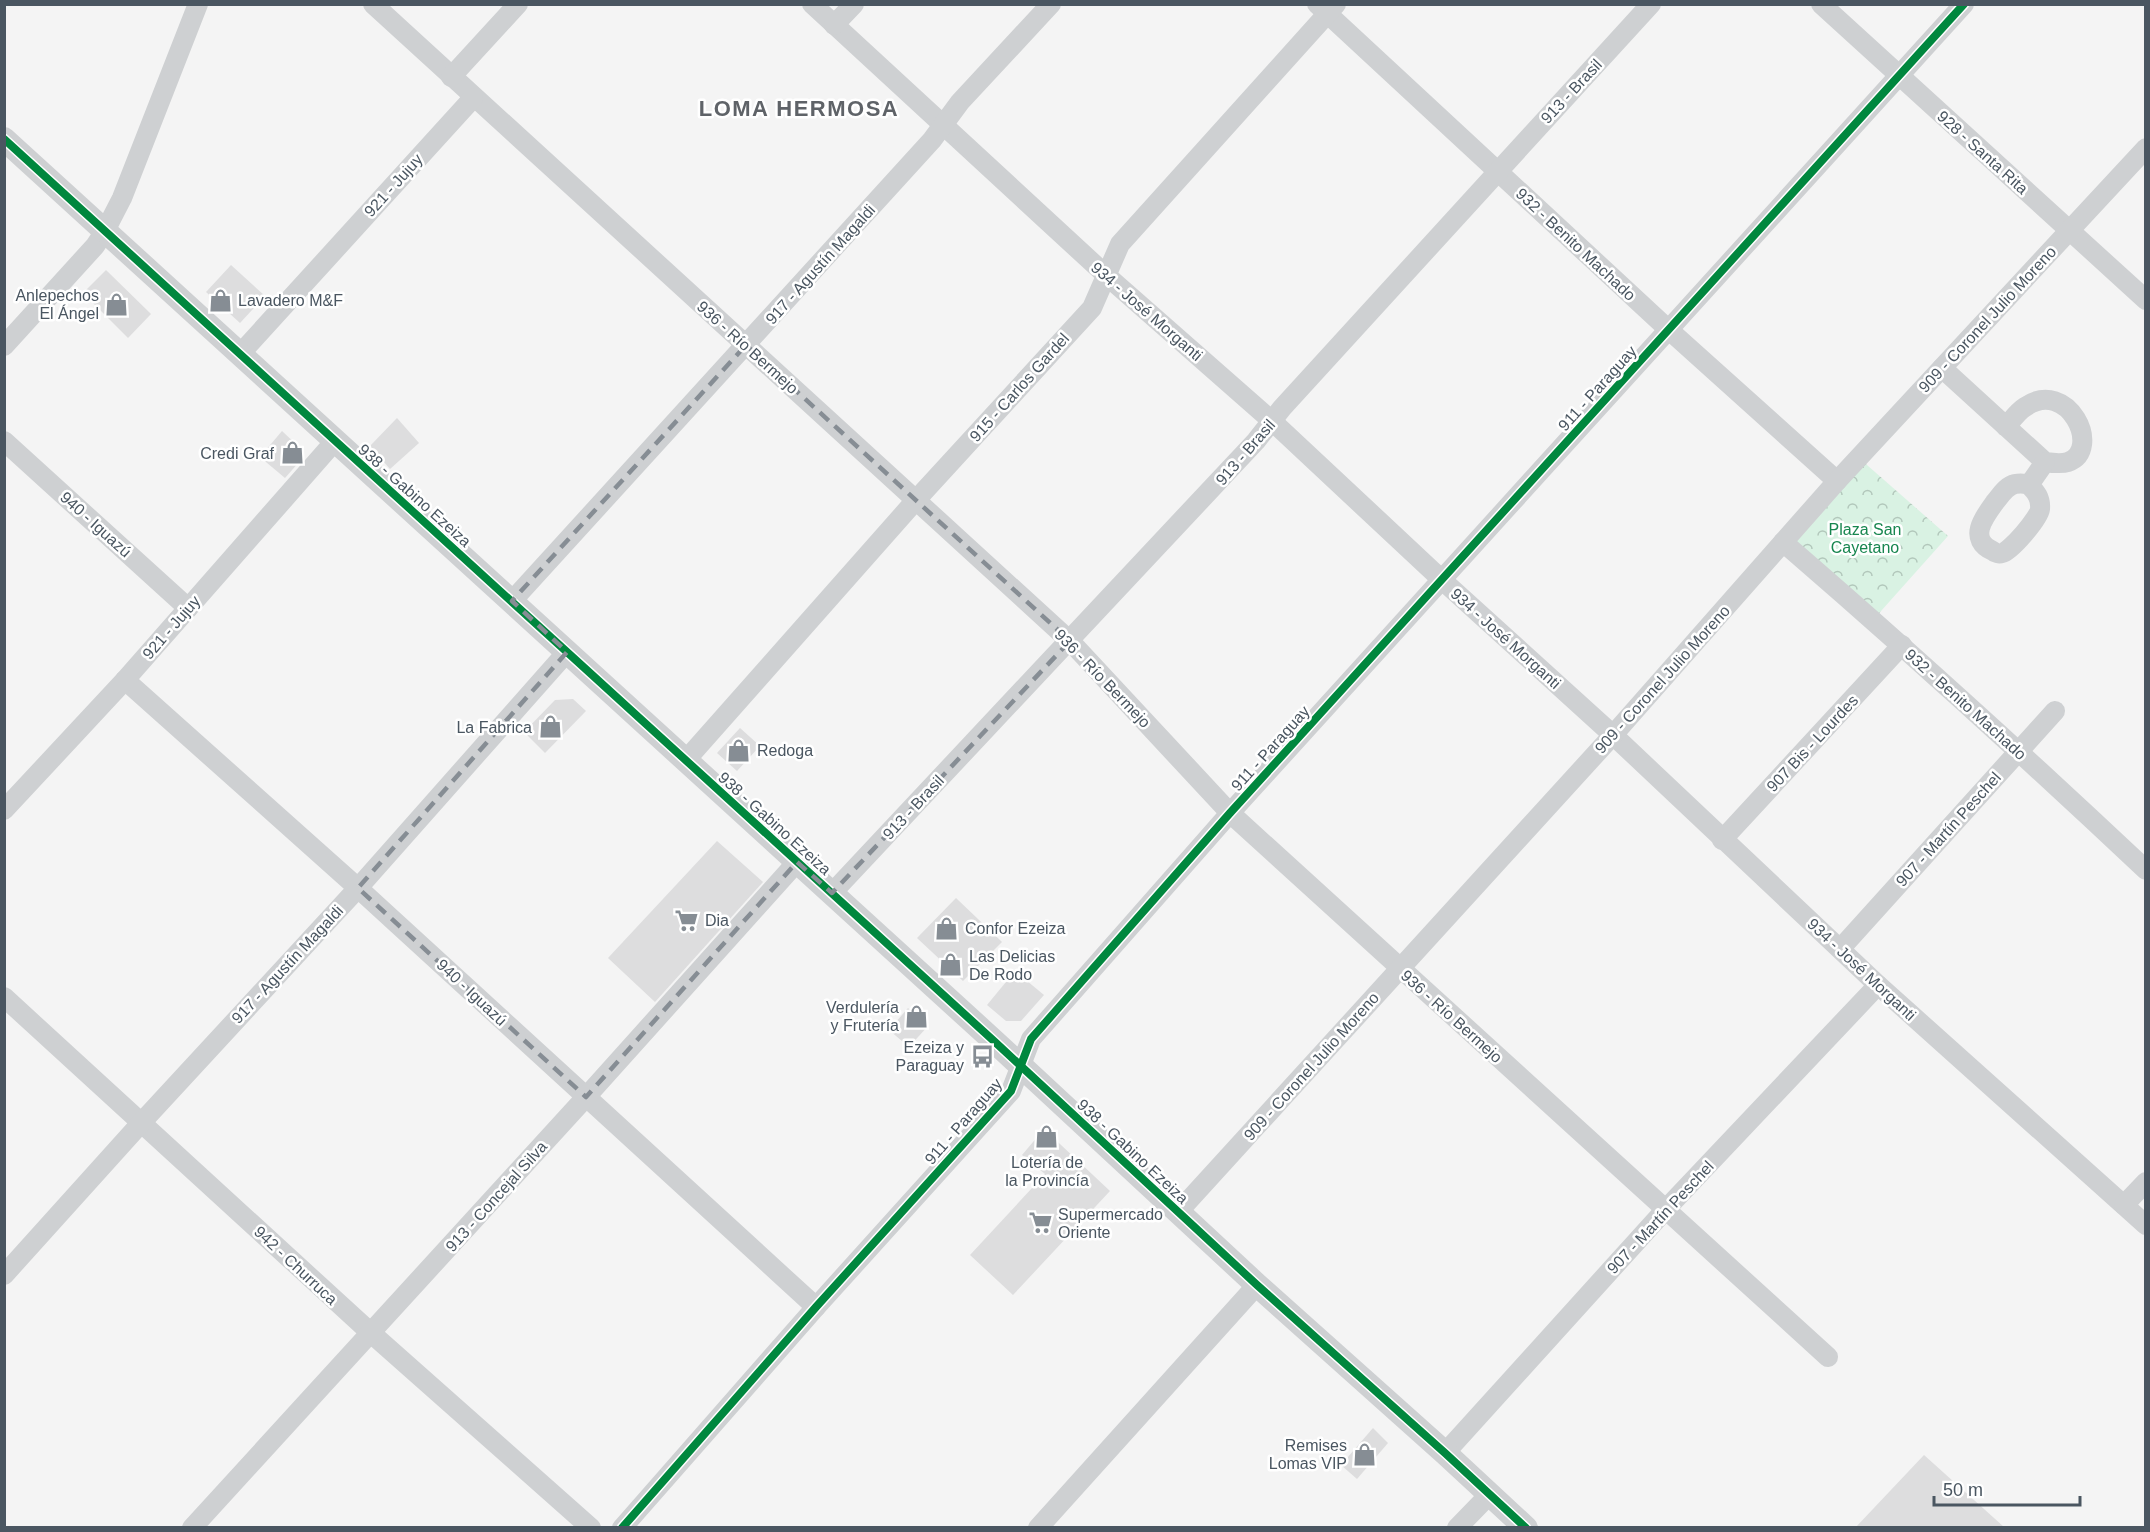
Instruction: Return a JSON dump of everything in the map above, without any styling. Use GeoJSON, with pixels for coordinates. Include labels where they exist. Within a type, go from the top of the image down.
{"type":"FeatureCollection","features":[{"type":"Feature","properties":{"kind":"street"},"geometry":{"type":"LineString","coordinates":[[4,346],[95,246],[105,231],[122,198],[198,4]]}},
{"type":"Feature","properties":{"kind":"street","name":"936 - Río Bermejo"},"geometry":{"type":"LineString","coordinates":[[373,4],[473,98],[1070,641],[1230,813],[1828,1357]]}},
{"type":"Feature","properties":{"kind":"street"},"geometry":{"type":"LineString","coordinates":[[451,77],[518,4]]}},
{"type":"Feature","properties":{"kind":"street","name":"934 - José Morganti"},"geometry":{"type":"LineString","coordinates":[[812,4],[1107,276],[1272,421],[1613,735],[1878,985],[2145,1225]]}},
{"type":"Feature","properties":{"kind":"street"},"geometry":{"type":"LineString","coordinates":[[834,25],[854,4]]}},
{"type":"Feature","properties":{"kind":"street","name":"917 - Agustín Magaldi"},"geometry":{"type":"LineString","coordinates":[[512,601],[943,127],[960,102],[1052,4]]}},
{"type":"Feature","properties":{"kind":"street","name":"913 - Brasil"},"geometry":{"type":"LineString","coordinates":[[832,893],[1070,641],[1651,4]]}},
{"type":"Feature","properties":{"kind":"street","name":"928 - Santa Rita"},"geometry":{"type":"LineString","coordinates":[[1821,4],[2145,300]]}},
{"type":"Feature","properties":{"kind":"street","name":"911 - Paraguay"},"geometry":{"type":"LineString","coordinates":[[622,1527],[1011,1091],[1031,1039],[1230,813],[1964,4]]}},
{"type":"Feature","properties":{"kind":"street","name":"932 - Benito Machado"},"geometry":{"type":"LineString","coordinates":[[1327,8],[1497,171],[1837,481]]}},
{"type":"Feature","properties":{"kind":"street","name":"915 - Carlos Gardel"},"geometry":{"type":"LineString","coordinates":[[686,760],[916,500],[1092,308],[1120,244],[1327,8]]}},
{"type":"Feature","properties":{"kind":"street","name":"921 - Jujuy"},"geometry":{"type":"LineString","coordinates":[[241,353],[473,98]]}},
{"type":"Feature","properties":{"kind":"street","name":"938 - Gabino Ezeiza"},"geometry":{"type":"LineString","coordinates":[[4,139],[832,893],[1257,1285],[1526,1527]]}},
{"type":"Feature","properties":{"kind":"street","name":"909 - Coronel Julio Moreno"},"geometry":{"type":"LineString","coordinates":[[1179,1211],[1613,735],[1837,481],[2145,148]]}},
{"type":"Feature","properties":{"kind":"street"},"geometry":{"type":"LineString","coordinates":[[1942,368],[2006,427],[2045,462],[2068,462],[2075,458],[2081,450],[2083,440],[2074,414],[2067,406],[2048,400],[2036,401],[2024,407],[2006,427]]}},
{"type":"Feature","properties":{"kind":"street","name":"940 - Iguazú"},"geometry":{"type":"LineString","coordinates":[[4,441],[188,608]]}},
{"type":"Feature","properties":{"kind":"street","name":"921 - Jujuy"},"geometry":{"type":"LineString","coordinates":[[4,810],[126,680],[335,441]]}},
{"type":"Feature","properties":{"kind":"street"},"geometry":{"type":"LineString","coordinates":[[2029,484],[2045,462]]}},
{"type":"Feature","properties":{"kind":"street","name":"932 - Benito Machado"},"geometry":{"type":"LineString","coordinates":[[1783,542],[2019,751],[2145,870]]}},
{"type":"Feature","properties":{"kind":"street","name":"907 Bis - Lourdes"},"geometry":{"type":"LineString","coordinates":[[1722,840],[1902,645]]}},
{"type":"Feature","properties":{"kind":"street","name":"917 - Agustín Magaldi"},"geometry":{"type":"LineString","coordinates":[[4,1275],[358,888],[567,652]]}},
{"type":"Feature","properties":{"kind":"street","name":"940 - Iguazú"},"geometry":{"type":"LineString","coordinates":[[126,680],[358,888],[816,1307]]}},
{"type":"Feature","properties":{"kind":"street","name":"907 - Martín Peschel"},"geometry":{"type":"LineString","coordinates":[[1841,948],[2055,711]]}},
{"type":"Feature","properties":{"kind":"street","name":"913 - Concejal Silva"},"geometry":{"type":"LineString","coordinates":[[200,1525],[370,1333],[798,862]]}},
{"type":"Feature","properties":{"kind":"street","name":"907 - Martín Peschel"},"geometry":{"type":"LineString","coordinates":[[1445,1453],[1666,1209],[1878,985]]}},
{"type":"Feature","properties":{"kind":"street","name":"942 - Churruca"},"geometry":{"type":"LineString","coordinates":[[4,997],[370,1333],[591,1527]]}},
{"type":"Feature","properties":{"kind":"street"},"geometry":{"type":"LineString","coordinates":[[2124,1205],[2145,1182]]}},
{"type":"Feature","properties":{"kind":"street"},"geometry":{"type":"LineString","coordinates":[[1046,1525],[1257,1285]]}},
{"type":"Feature","properties":{"kind":"street"},"geometry":{"type":"LineString","coordinates":[[1457,1527],[1489,1495]]}},
{"type":"Feature","properties":{"kind":"highlighted area"},"geometry":{"type":"Polygon","coordinates":[[[746,345],[1070,641],[832,893],[797,862],[586,1097],[358,888],[567,652],[512,601],[746,345]]]}},
{"type":"Feature","properties":{"kind":"green space","name":"Plaza San Cayetano"},"geometry":{"type":"Polygon","coordinates":[[[1859,458],[1948,536],[1873,620],[1783,542],[1859,458]]]}},
{"type":"Feature","properties":{"kind":"building"},"geometry":{"type":"Polygon","coordinates":[[[231,265],[265,296],[240,323],[206,292],[231,265]]]}},
{"type":"Feature","properties":{"kind":"building","name":"Anlepechos El Ángel"},"geometry":{"type":"Polygon","coordinates":[[[106,270],[151,314],[128,338],[83,293],[106,270]]]}},
{"type":"Feature","properties":{"kind":"building"},"geometry":{"type":"Polygon","coordinates":[[[397,418],[419,443],[390,469],[370,446],[397,418]]]}},
{"type":"Feature","properties":{"kind":"building"},"geometry":{"type":"Polygon","coordinates":[[[282,431],[298,446],[300,461],[285,478],[260,457],[282,431]]]}},
{"type":"Feature","properties":{"kind":"building","name":"La Fabrica"},"geometry":{"type":"Polygon","coordinates":[[[573,699],[586,711],[545,753],[524,732],[555,700],[573,699]]]}},
{"type":"Feature","properties":{"kind":"building","name":"Redoga"},"geometry":{"type":"Polygon","coordinates":[[[740,728],[760,746],[737,771],[717,753],[740,728]]]}},
{"type":"Feature","properties":{"kind":"building","name":"Dia"},"geometry":{"type":"Polygon","coordinates":[[[717,841],[763,882],[655,1002],[608,958],[717,841]]]}},
{"type":"Feature","properties":{"kind":"building"},"geometry":{"type":"Polygon","coordinates":[[[956,898],[1002,942],[963,981],[917,938],[956,898]]]}},
{"type":"Feature","properties":{"kind":"building"},"geometry":{"type":"Polygon","coordinates":[[[1015,971],[1044,995],[1021,1021],[1006,1021],[987,1005],[1015,971]]]}},
{"type":"Feature","properties":{"kind":"building"},"geometry":{"type":"Polygon","coordinates":[[[908,1008],[928,1026],[909,1047],[889,1030],[908,1008]]]}},
{"type":"Feature","properties":{"kind":"building","name":"Supermercado Oriente"},"geometry":{"type":"Polygon","coordinates":[[[1044,1129],[1110,1191],[1013,1295],[970,1255],[1045,1174],[1022,1155],[1044,1129]]]}},
{"type":"Feature","properties":{"kind":"building","name":"Remises Lomas VIP"},"geometry":{"type":"Polygon","coordinates":[[[1373,1428],[1388,1443],[1357,1479],[1341,1465],[1373,1428]]]}},
{"type":"Feature","properties":{"kind":"building"},"geometry":{"type":"Polygon","coordinates":[[[1924,1455],[2004,1527],[1856,1527],[1924,1455]]]}},
{"type":"Feature","properties":{"kind":"cycle path"},"geometry":{"type":"LineString","coordinates":[[622,1528],[816,1307],[1011,1091],[1031,1039],[1230,813],[1964,4]]}},
{"type":"Feature","properties":{"kind":"cycle path"},"geometry":{"type":"LineString","coordinates":[[4,139],[995,1042],[1257,1285],[1526,1528]]}},
{"type":"Feature","properties":{"kind":"place","name":"Lavadero M&F"},"geometry":{"type":"Point","coordinates":[220,300]}},
{"type":"Feature","properties":{"kind":"place","name":"Anlepechos El Ángel"},"geometry":{"type":"Point","coordinates":[117,304]}},
{"type":"Feature","properties":{"kind":"place","name":"Credi Graf"},"geometry":{"type":"Point","coordinates":[292,453]}},
{"type":"Feature","properties":{"kind":"place","name":"La Fabrica"},"geometry":{"type":"Point","coordinates":[550,727]}},
{"type":"Feature","properties":{"kind":"place","name":"Redoga"},"geometry":{"type":"Point","coordinates":[739,750]}},
{"type":"Feature","properties":{"kind":"place","name":"Dia"},"geometry":{"type":"Point","coordinates":[687,920]}},
{"type":"Feature","properties":{"kind":"place","name":"Confor Ezeiza"},"geometry":{"type":"Point","coordinates":[947,928]}},
{"type":"Feature","properties":{"kind":"place","name":"Las Delicias De Rodo"},"geometry":{"type":"Point","coordinates":[951,965]}},
{"type":"Feature","properties":{"kind":"place","name":"Verdulería y Frutería"},"geometry":{"type":"Point","coordinates":[917,1016]}},
{"type":"Feature","properties":{"kind":"place","name":"Ezeiza y Paraguay"},"geometry":{"type":"Point","coordinates":[982,1056]}},
{"type":"Feature","properties":{"kind":"place","name":"Lotería de la Provincía"},"geometry":{"type":"Point","coordinates":[1047,1137]}},
{"type":"Feature","properties":{"kind":"place","name":"Supermercado Oriente"},"geometry":{"type":"Point","coordinates":[1040,1223]}},
{"type":"Feature","properties":{"kind":"place","name":"Remises Lomas VIP"},"geometry":{"type":"Point","coordinates":[1365,1454]}},
{"type":"Feature","properties":{"kind":"district","name":"LOMA HERMOSA"},"geometry":{"type":"Point","coordinates":[799,108]}}]}
